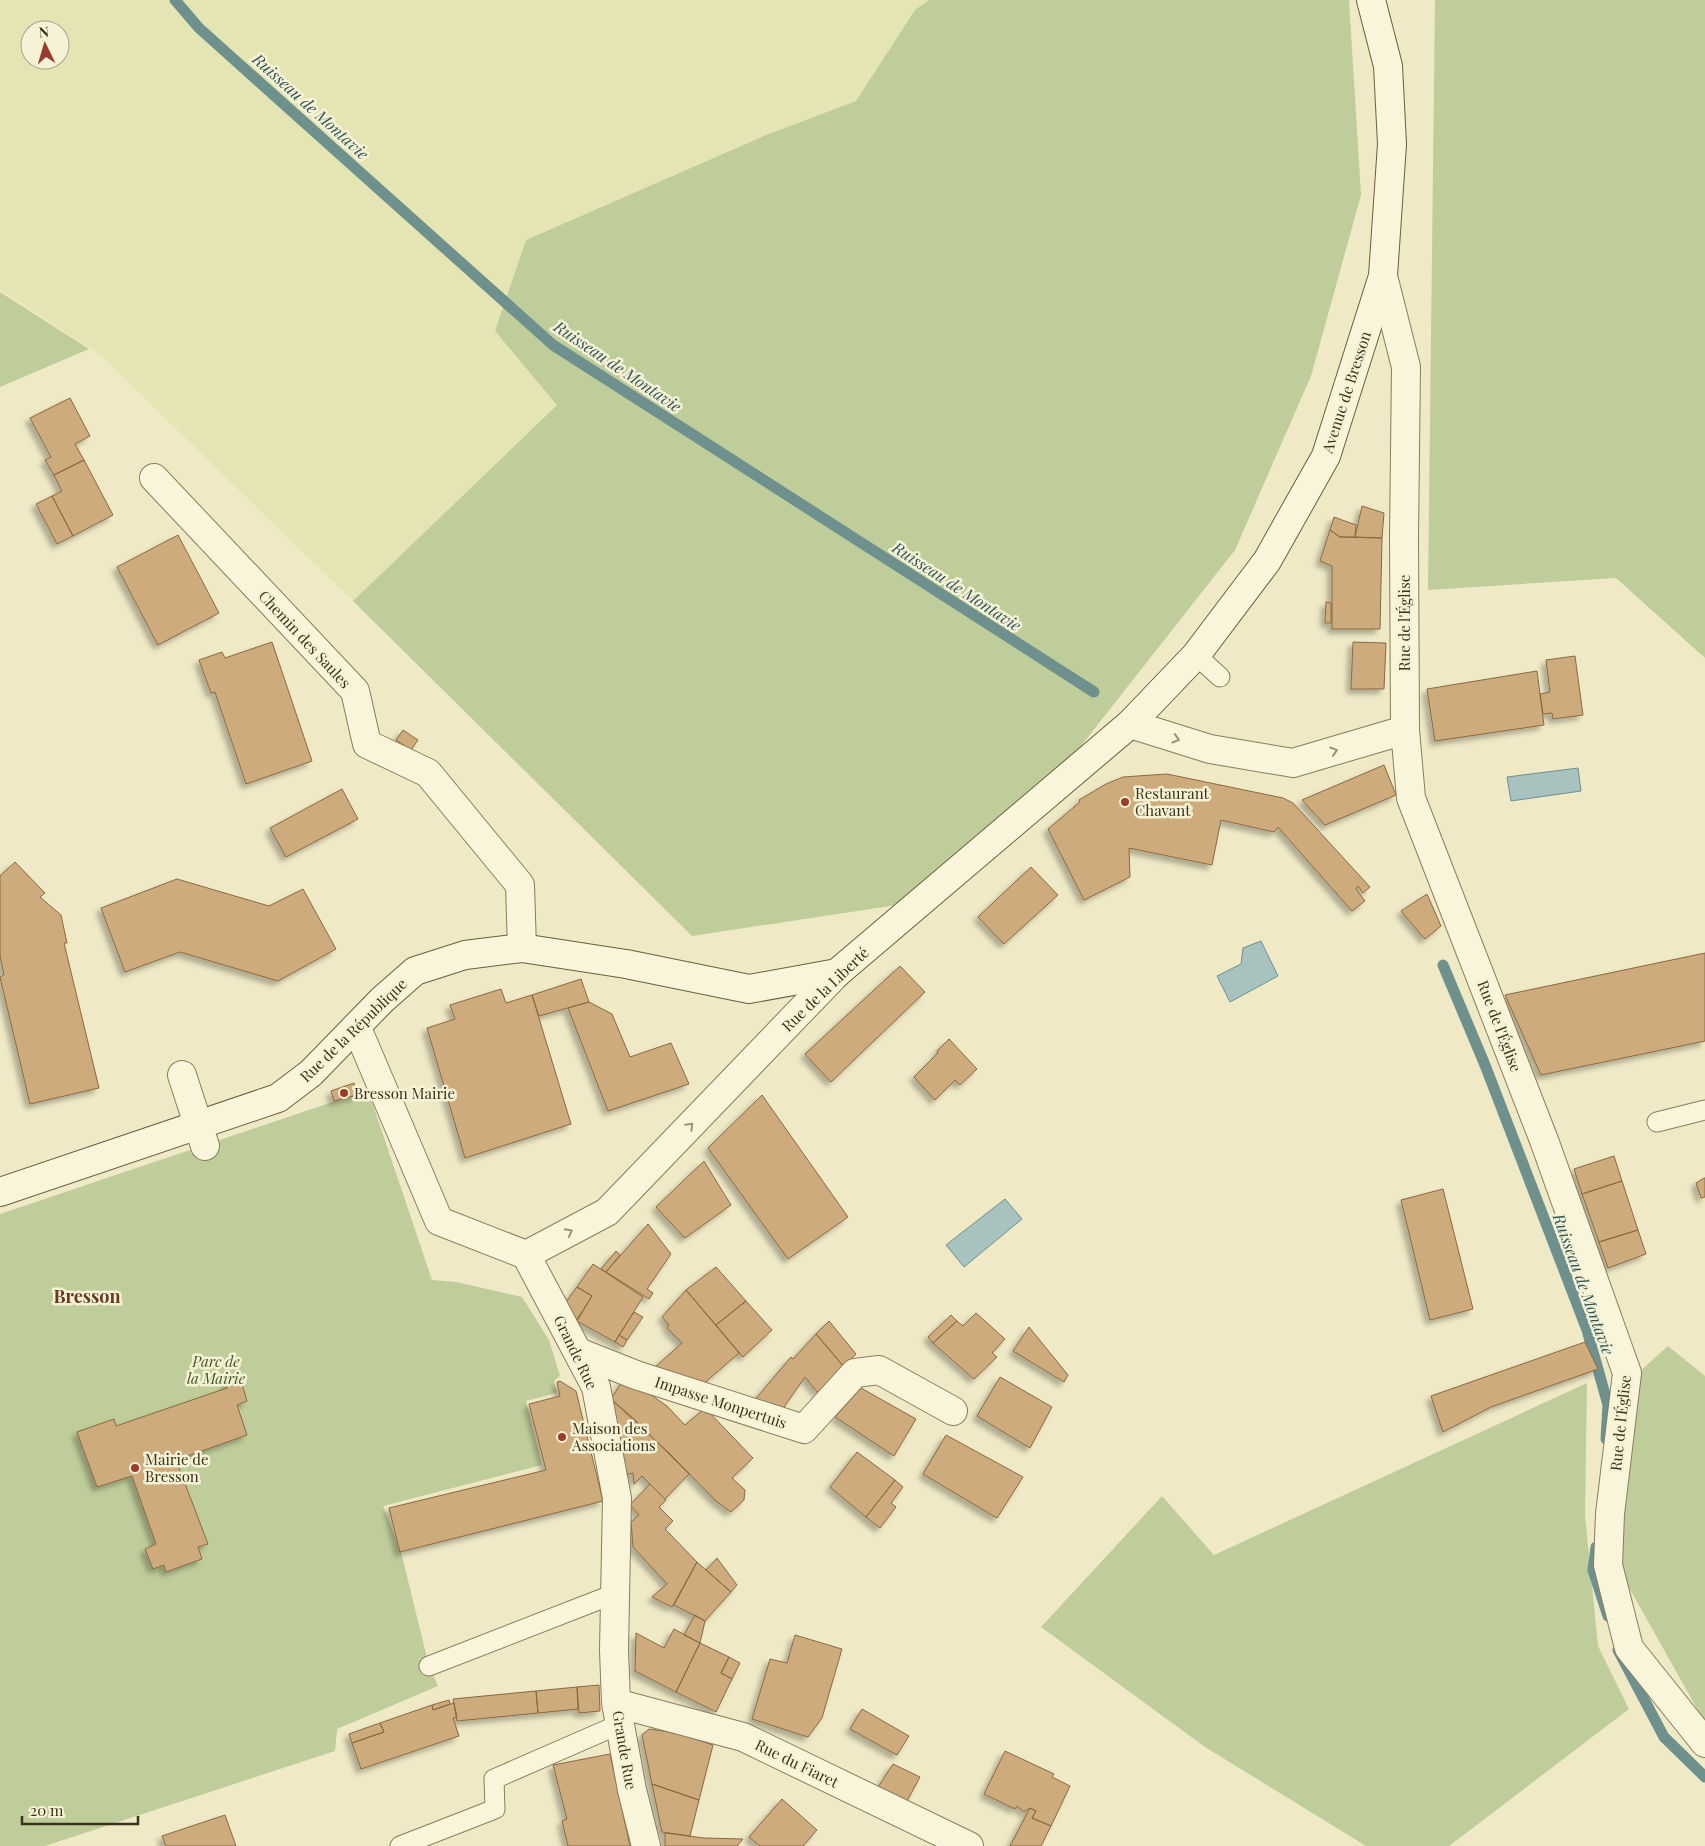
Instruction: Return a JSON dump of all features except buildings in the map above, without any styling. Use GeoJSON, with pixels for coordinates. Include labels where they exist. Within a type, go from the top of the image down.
{"type":"FeatureCollection","features":[{"type":"Feature","properties":{"kind":"street","name":"Avenue de Bresson"},"geometry":{"type":"LineString","coordinates":[[1130,724],[1196,655],[1267,561],[1326,456],[1383,276],[1392,144],[1388,66],[1371,0]]}},
{"type":"Feature","properties":{"kind":"street","name":"Rue de l'Église"},"geometry":{"type":"LineString","coordinates":[[1383,276],[1406,367],[1404,538],[1405,730],[1411,798],[1545,1143],[1627,1373],[1610,1514],[1608,1564],[1629,1648],[1705,1743]]}},
{"type":"Feature","properties":{"kind":"street","name":"Chemin des Saules"},"geometry":{"type":"LineString","coordinates":[[154,478],[355,691],[367,744],[428,773],[520,885],[522,948]]}},
{"type":"Feature","properties":{"kind":"street"},"geometry":{"type":"LineString","coordinates":[[1130,724],[1210,749],[1293,764],[1405,730]]}},
{"type":"Feature","properties":{"kind":"street","name":"Rue de la Liberté"},"geometry":{"type":"LineString","coordinates":[[526,1255],[607,1212],[837,973],[1130,724]]}},
{"type":"Feature","properties":{"kind":"street","name":"Rue de la République"},"geometry":{"type":"LineString","coordinates":[[0,1192],[202,1136],[278,1098],[311,1073],[357,1028],[382,1000],[415,971],[465,955],[522,948],[626,964],[749,989],[837,973]]}},
{"type":"Feature","properties":{"kind":"street"},"geometry":{"type":"LineString","coordinates":[[357,1028],[439,1221],[526,1255]]}},
{"type":"Feature","properties":{"kind":"street"},"geometry":{"type":"LineString","coordinates":[[182,1075],[202,1136]]}},
{"type":"Feature","properties":{"kind":"street","name":"Grande Rue"},"geometry":{"type":"LineString","coordinates":[[526,1255],[596,1387],[617,1498],[614,1594],[618,1713],[632,1790],[646,1846]]}},
{"type":"Feature","properties":{"kind":"street","name":"Impasse Monpertuis"},"geometry":{"type":"LineString","coordinates":[[578,1352],[636,1375],[804,1429],[855,1373],[879,1370],[953,1412]]}},
{"type":"Feature","properties":{"kind":"street","name":"Rue du Fiaret"},"geometry":{"type":"LineString","coordinates":[[618,1713],[743,1737],[969,1846]]}},
{"type":"Feature","properties":{"kind":"lane"},"geometry":{"type":"LineString","coordinates":[[1196,655],[1220,677]]}},
{"type":"Feature","properties":{"kind":"lane"},"geometry":{"type":"LineString","coordinates":[[1657,1122],[1705,1110]]}},
{"type":"Feature","properties":{"kind":"lane"},"geometry":{"type":"LineString","coordinates":[[429,1666],[614,1594]]}},
{"type":"Feature","properties":{"kind":"lane"},"geometry":{"type":"LineString","coordinates":[[400,1846],[495,1808],[494,1779],[618,1713]]}},
{"type":"Feature","properties":{"kind":"green space"},"geometry":{"type":"Polygon","coordinates":[[[0,0],[929,0],[915,10],[856,101],[766,135],[526,240],[495,331],[557,404],[353,601],[98,353],[0,290],[0,0]]]}},
{"type":"Feature","properties":{"kind":"green space"},"geometry":{"type":"Polygon","coordinates":[[[929,0],[1349,0],[1361,195],[1311,376],[1235,550],[1077,751],[910,903],[692,936],[353,601],[557,405],[495,331],[526,240],[766,135],[856,101],[915,10],[929,0]]]}},
{"type":"Feature","properties":{"kind":"green space"},"geometry":{"type":"Polygon","coordinates":[[[1435,0],[1705,0],[1705,658],[1616,578],[1428,590],[1435,0]]]}},
{"type":"Feature","properties":{"kind":"green space"},"geometry":{"type":"Polygon","coordinates":[[[0,292],[89,349],[0,387],[0,292]]]}},
{"type":"Feature","properties":{"kind":"green space","name":"Parc de la Mairie"},"geometry":{"type":"Polygon","coordinates":[[[368,1090],[432,1280],[456,1282],[522,1297],[549,1340],[560,1376],[554,1381],[557,1393],[526,1401],[542,1465],[383,1506],[401,1552],[429,1666],[438,1686],[337,1729],[335,1751],[45,1846],[0,1846],[0,1214],[368,1090]]]}},
{"type":"Feature","properties":{"kind":"green space"},"geometry":{"type":"Polygon","coordinates":[[[1668,1346],[1705,1376],[1705,1723],[1608,1550],[1638,1373],[1668,1346]]]}},
{"type":"Feature","properties":{"kind":"green space"},"geometry":{"type":"Polygon","coordinates":[[[1587,1383],[1585,1515],[1598,1646],[1629,1709],[1449,1846],[1366,1846],[1205,1747],[1041,1627],[1162,1496],[1214,1555],[1587,1383]]]}},
{"type":"Feature","properties":{"kind":"water"},"geometry":{"type":"Polygon","coordinates":[[[1578,768],[1581,791],[1511,801],[1507,777],[1578,768]]]}},
{"type":"Feature","properties":{"kind":"water"},"geometry":{"type":"Polygon","coordinates":[[[1261,941],[1278,976],[1230,1002],[1217,976],[1241,964],[1243,948],[1261,941]]]}},
{"type":"Feature","properties":{"kind":"water"},"geometry":{"type":"Polygon","coordinates":[[[1005,1199],[1022,1219],[964,1267],[946,1245],[1005,1199]]]}},
{"type":"Feature","properties":{"kind":"waterway","name":"Ruisseau de Montavie"},"geometry":{"type":"LineString","coordinates":[[175,0],[199,28],[553,345],[1094,692]]}},
{"type":"Feature","properties":{"kind":"waterway","name":"Ruisseau de Montavie"},"geometry":{"type":"LineString","coordinates":[[1443,965],[1485,1065],[1587,1330],[1608,1405],[1606,1439]]}},
{"type":"Feature","properties":{"kind":"waterway","name":"Ruisseau de Montavie"},"geometry":{"type":"LineString","coordinates":[[1596,1547],[1593,1570],[1608,1616]]}},
{"type":"Feature","properties":{"kind":"waterway","name":"Ruisseau de Montavie"},"geometry":{"type":"LineString","coordinates":[[1618,1650],[1664,1737],[1705,1777]]}},
{"type":"Feature","properties":{"kind":"place","name":"Restaurant Chavant"},"geometry":{"type":"Point","coordinates":[1125,802]}},
{"type":"Feature","properties":{"kind":"place","name":"Bresson Mairie"},"geometry":{"type":"Point","coordinates":[344,1093]}},
{"type":"Feature","properties":{"kind":"place","name":"Maison des Associations"},"geometry":{"type":"Point","coordinates":[562,1437]}},
{"type":"Feature","properties":{"kind":"place","name":"Mairie de Bresson"},"geometry":{"type":"Point","coordinates":[135,1468]}},
{"type":"Feature","properties":{"kind":"district","name":"Bresson"},"geometry":{"type":"Point","coordinates":[87,1296]}}]}
